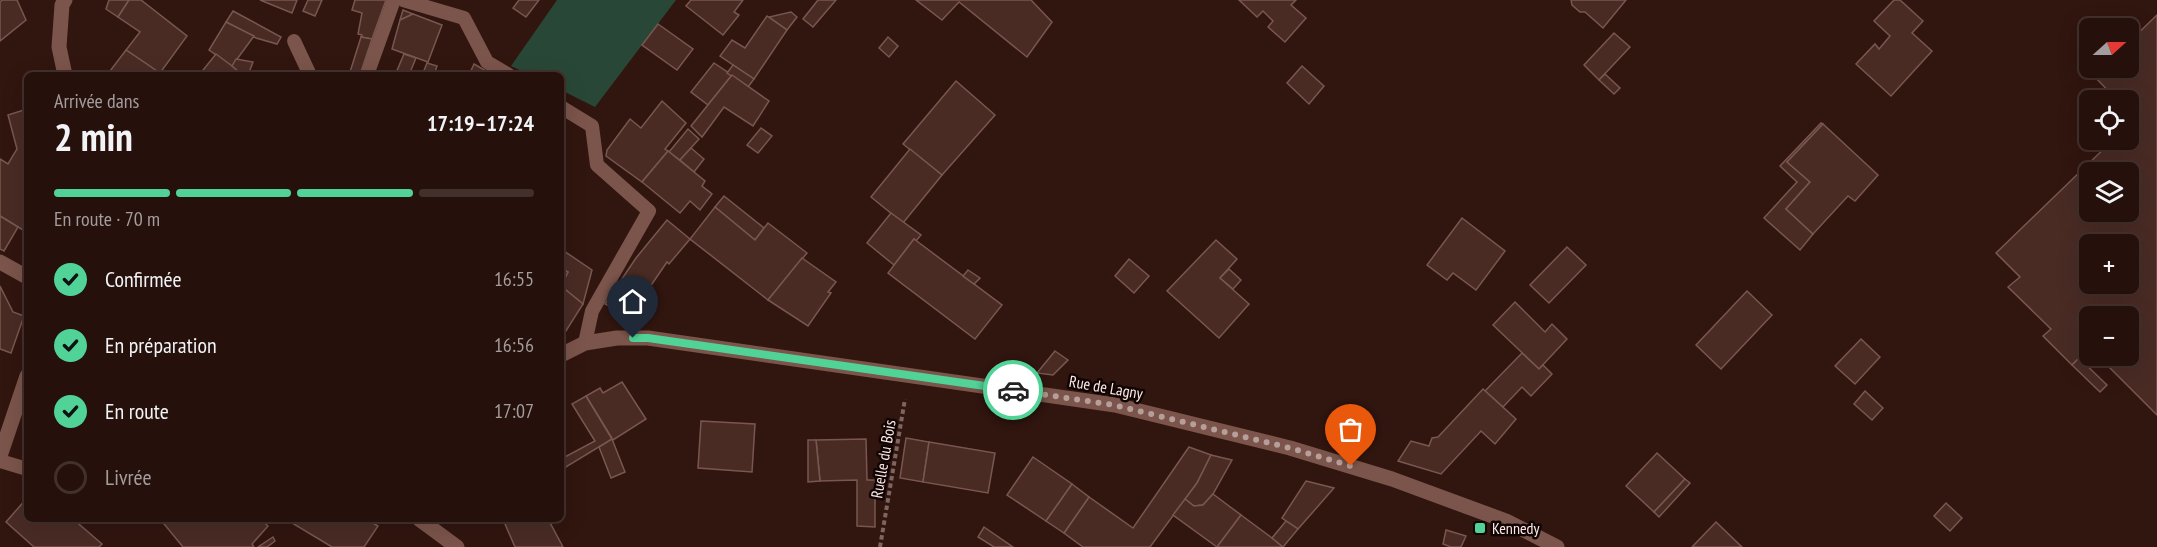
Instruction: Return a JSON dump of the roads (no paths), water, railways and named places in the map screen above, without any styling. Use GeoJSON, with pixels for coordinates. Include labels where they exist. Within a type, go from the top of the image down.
{"type":"FeatureCollection","features":[{"type":"Feature","properties":{"kind":"street"},"geometry":{"type":"LineString","coordinates":[[61,2],[59,47],[64,72]]}},
{"type":"Feature","properties":{"kind":"street"},"geometry":{"type":"LineString","coordinates":[[0,262],[24,275]]}},
{"type":"Feature","properties":{"kind":"street","name":"Rue de Lagny"},"geometry":{"type":"LineString","coordinates":[[564,354],[585,343],[617,338],[648,338],[1114,405],[1290,448],[1392,479],[1506,521],[1557,547]]}},
{"type":"Feature","properties":{"kind":"street"},"geometry":{"type":"LineString","coordinates":[[0,456],[3,439],[24,384]]}},
{"type":"Feature","properties":{"kind":"street"},"geometry":{"type":"LineString","coordinates":[[423,522],[457,547]]}},
{"type":"Feature","properties":{"kind":"lane"},"geometry":{"type":"LineString","coordinates":[[368,72],[394,0]]}},
{"type":"Feature","properties":{"kind":"lane"},"geometry":{"type":"LineString","coordinates":[[403,0],[464,18],[487,62],[504,72]]}},
{"type":"Feature","properties":{"kind":"lane"},"geometry":{"type":"LineString","coordinates":[[294,41],[309,72]]}},
{"type":"Feature","properties":{"kind":"lane"},"geometry":{"type":"LineString","coordinates":[[564,109],[592,126],[597,165],[649,211],[592,311],[585,343]]}},
{"type":"Feature","properties":{"kind":"lane"},"geometry":{"type":"LineString","coordinates":[[0,461],[24,468]]}},
{"type":"Feature","properties":{"kind":"place","name":"Kennedy"},"geometry":{"type":"Point","coordinates":[1480,528]}}]}
